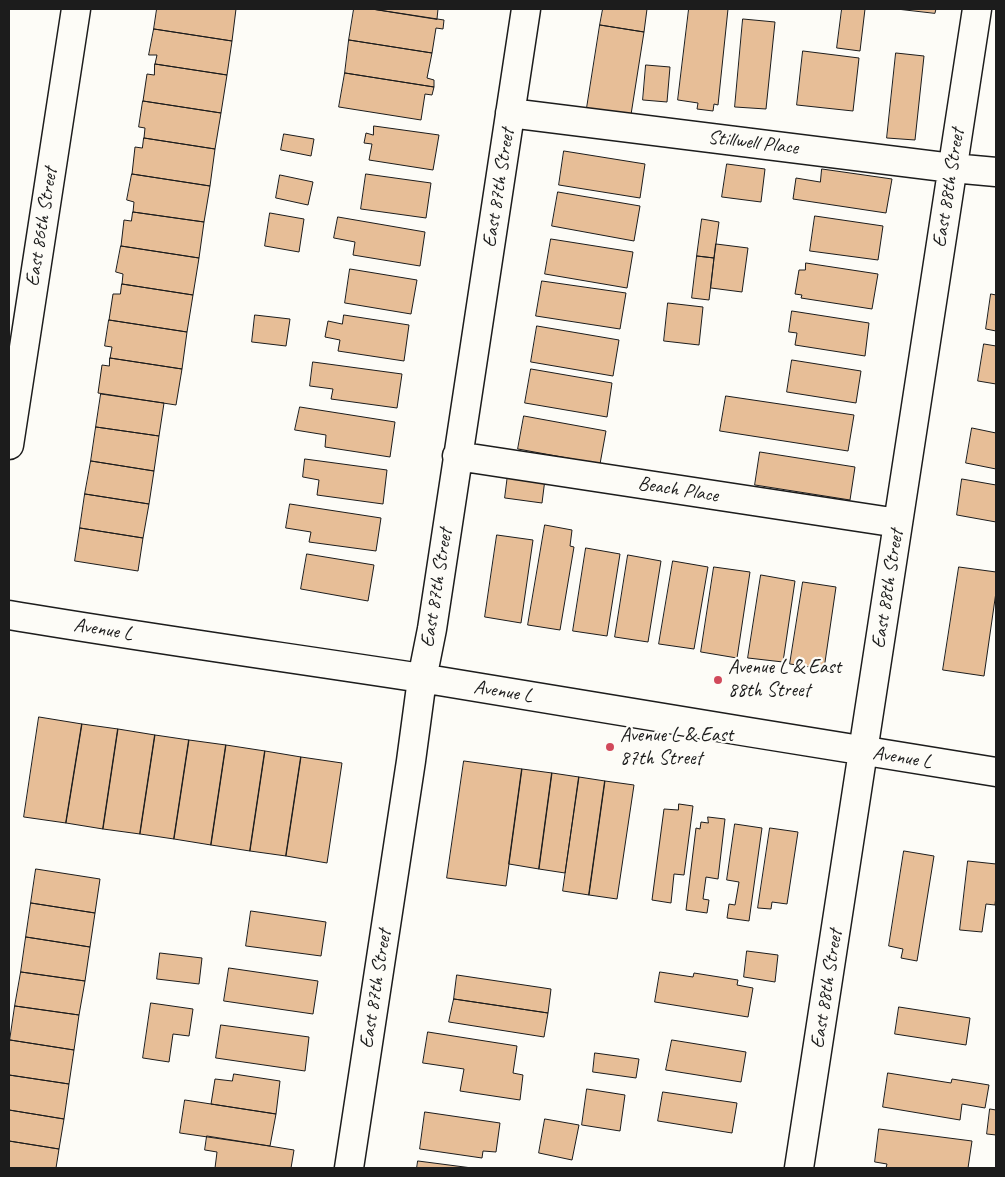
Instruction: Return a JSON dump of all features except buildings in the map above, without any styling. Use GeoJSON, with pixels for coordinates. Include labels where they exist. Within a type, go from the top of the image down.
{"type":"FeatureCollection","features":[{"type":"Feature","properties":{"kind":"street","name":"East 86th Street"},"geometry":{"type":"LineString","coordinates":[[9,444],[76,9]]}},
{"type":"Feature","properties":{"kind":"street","name":"East 87th Street"},"geometry":{"type":"LineString","coordinates":[[349,1168],[422,679],[432,629],[526,9]]}},
{"type":"Feature","properties":{"kind":"street","name":"East 88th Street"},"geometry":{"type":"LineString","coordinates":[[799,1168],[977,9]]}},
{"type":"Feature","properties":{"kind":"street","name":"Stillwell Place"},"geometry":{"type":"LineString","coordinates":[[510,113],[996,172]]}},
{"type":"Feature","properties":{"kind":"street","name":"Beach Place"},"geometry":{"type":"LineString","coordinates":[[457,456],[898,524]]}},
{"type":"Feature","properties":{"kind":"street","name":"Avenue L"},"geometry":{"type":"LineString","coordinates":[[9,615],[422,679],[863,752],[996,772]]}},
{"type":"Feature","properties":{"kind":"place","name":"Avenue L & East 88th Street"},"geometry":{"type":"Point","coordinates":[718,680]}},
{"type":"Feature","properties":{"kind":"place","name":"Avenue L & East 87th Street"},"geometry":{"type":"Point","coordinates":[610,747]}}]}
